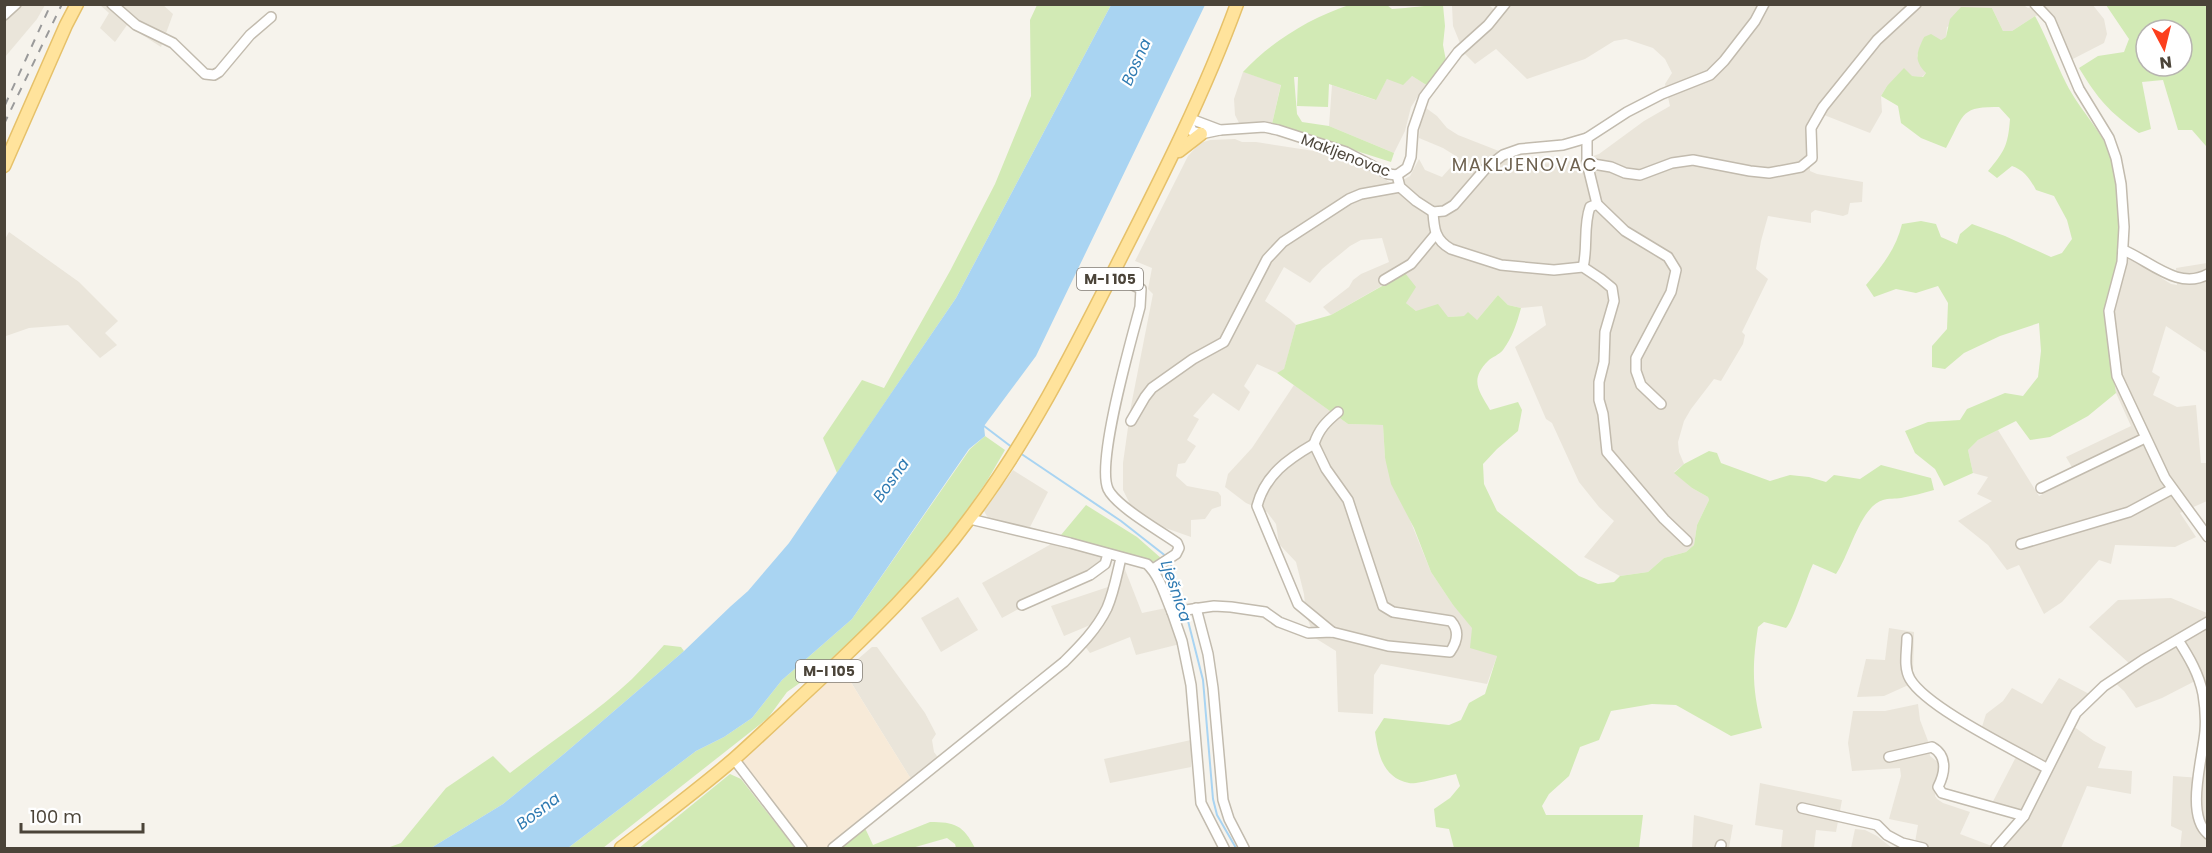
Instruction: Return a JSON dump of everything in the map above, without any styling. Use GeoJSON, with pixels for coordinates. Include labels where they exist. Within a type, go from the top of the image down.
{"type":"FeatureCollection","features":[{"type":"Feature","properties":{"kind":"main road"},"geometry":{"type":"LineString","coordinates":[[4,166],[77,4]]}},
{"type":"Feature","properties":{"kind":"main road","name":"M-I 105"},"geometry":{"type":"LineString","coordinates":[[621,849],[734,759],[855,647],[915,583],[970,519],[1007,464],[1053,388],[1112,275],[1190,121],[1215,64],[1237,4]]}},
{"type":"Feature","properties":{"kind":"main road"},"geometry":{"type":"LineString","coordinates":[[1173,155],[1201,134]]}},
{"type":"Feature","properties":{"kind":"street"},"geometry":{"type":"LineString","coordinates":[[4,15],[16,4]]}},
{"type":"Feature","properties":{"kind":"street"},"geometry":{"type":"LineString","coordinates":[[112,4],[136,25],[173,43],[205,74],[210,76],[219,72],[250,35],[271,17]]}},
{"type":"Feature","properties":{"kind":"street"},"geometry":{"type":"LineString","coordinates":[[1505,4],[1488,25],[1458,52],[1424,97],[1413,129],[1411,157],[1407,168],[1397,175],[1400,187],[1433,212],[1444,211],[1454,205],[1486,168],[1503,155],[1520,148],[1563,145],[1587,138],[1627,112],[1662,94],[1710,75],[1755,21],[1764,4]]}},
{"type":"Feature","properties":{"kind":"street"},"geometry":{"type":"LineString","coordinates":[[1587,163],[1640,175],[1672,163],[1693,160],[1769,173],[1801,167],[1812,158],[1811,128],[1822,107],[1877,40],[1916,4]]}},
{"type":"Feature","properties":{"kind":"street"},"geometry":{"type":"LineString","coordinates":[[2035,4],[2050,20],[2079,89],[2109,138],[2121,184],[2124,227],[2122,261],[2109,311],[2117,376],[2145,438],[2172,489],[2208,537]]}},
{"type":"Feature","properties":{"kind":"street"},"geometry":{"type":"LineString","coordinates":[[1190,121],[1192,131],[1201,134],[1220,130]]}},
{"type":"Feature","properties":{"kind":"street","name":"Makljenovac"},"geometry":{"type":"LineString","coordinates":[[1190,121],[1220,130],[1278,129],[1346,152],[1388,174],[1397,175]]}},
{"type":"Feature","properties":{"kind":"street"},"geometry":{"type":"LineString","coordinates":[[1587,138],[1587,163],[1598,204],[1625,231],[1668,257],[1676,270],[1671,292],[1636,358],[1636,371],[1641,385],[1661,404]]}},
{"type":"Feature","properties":{"kind":"street"},"geometry":{"type":"LineString","coordinates":[[1131,421],[1144,397],[1152,388],[1193,359],[1224,342],[1267,259],[1283,243],[1349,199],[1360,194],[1400,187]]}},
{"type":"Feature","properties":{"kind":"street"},"geometry":{"type":"LineString","coordinates":[[1584,267],[1587,247],[1587,216],[1590,207],[1598,204]]}},
{"type":"Feature","properties":{"kind":"street"},"geometry":{"type":"LineString","coordinates":[[1433,212],[1435,235],[1451,249],[1501,265],[1554,270],[1584,267],[1611,288],[1614,301],[1605,332],[1604,362],[1599,382],[1599,399],[1607,452],[1664,519],[1688,542]]}},
{"type":"Feature","properties":{"kind":"street"},"geometry":{"type":"LineString","coordinates":[[1384,280],[1410,264],[1435,235]]}},
{"type":"Feature","properties":{"kind":"street"},"geometry":{"type":"LineString","coordinates":[[2122,250],[2137,255],[2177,278],[2188,280],[2201,278],[2208,274]]}},
{"type":"Feature","properties":{"kind":"street"},"geometry":{"type":"LineString","coordinates":[[1112,275],[1141,290],[1140,307],[1110,431],[1108,489],[1133,513],[1177,543],[1179,548],[1176,554],[1153,569]]}},
{"type":"Feature","properties":{"kind":"street"},"geometry":{"type":"LineString","coordinates":[[1332,632],[1298,604],[1257,506],[1260,494],[1270,476],[1293,456],[1314,444],[1325,422],[1338,412]]}},
{"type":"Feature","properties":{"kind":"street"},"geometry":{"type":"LineString","coordinates":[[2041,488],[2145,438]]}},
{"type":"Feature","properties":{"kind":"street"},"geometry":{"type":"LineString","coordinates":[[1176,612],[1214,606],[1248,609],[1265,612],[1279,622],[1308,633],[1332,632],[1368,642],[1435,652],[1450,652],[1456,643],[1456,627],[1451,621],[1393,612],[1383,606],[1348,500],[1326,469],[1314,444]]}},
{"type":"Feature","properties":{"kind":"street"},"geometry":{"type":"LineString","coordinates":[[2021,544],[2129,512],[2172,489]]}},
{"type":"Feature","properties":{"kind":"street"},"geometry":{"type":"LineString","coordinates":[[970,519],[1147,564],[1153,569],[1176,612],[1191,685],[1201,803],[1224,849]]}},
{"type":"Feature","properties":{"kind":"street"},"geometry":{"type":"LineString","coordinates":[[1022,605],[1090,575],[1105,564],[1108,554]]}},
{"type":"Feature","properties":{"kind":"street"},"geometry":{"type":"LineString","coordinates":[[833,849],[1064,662],[1102,618],[1108,606],[1121,558]]}},
{"type":"Feature","properties":{"kind":"street"},"geometry":{"type":"LineString","coordinates":[[1194,608],[1208,654],[1223,800],[1229,819],[1245,849]]}},
{"type":"Feature","properties":{"kind":"street"},"geometry":{"type":"LineString","coordinates":[[1996,849],[2024,816],[2046,768],[2076,713],[2103,686],[2208,622]]}},
{"type":"Feature","properties":{"kind":"street"},"geometry":{"type":"LineString","coordinates":[[1907,638],[1906,663],[1909,678],[1926,696],[1964,722],[2046,768]]}},
{"type":"Feature","properties":{"kind":"street"},"geometry":{"type":"LineString","coordinates":[[2178,640],[2192,661],[2202,693],[2205,732],[2197,785],[2198,810],[2201,827],[2208,834]]}},
{"type":"Feature","properties":{"kind":"street"},"geometry":{"type":"LineString","coordinates":[[1889,756],[1932,747],[1938,750],[1944,762],[1938,787],[1942,793],[2024,816]]}},
{"type":"Feature","properties":{"kind":"street"},"geometry":{"type":"LineString","coordinates":[[734,759],[802,849]]}},
{"type":"Feature","properties":{"kind":"street"},"geometry":{"type":"LineString","coordinates":[[1802,808],[1877,825],[1887,835],[1902,843],[1923,849]]}},
{"type":"Feature","properties":{"kind":"shaded area"},"geometry":{"type":"Polygon","coordinates":[[[1459,4],[1489,5],[1501,16],[1511,4],[2022,4],[2028,8],[2040,4],[2092,4],[2104,19],[2107,34],[2104,43],[2067,62],[2049,24],[2041,15],[2035,16],[2012,31],[2003,31],[1992,8],[1982,9],[1947,27],[1946,37],[1941,40],[1924,37],[1917,56],[1926,73],[1922,77],[1912,76],[1887,86],[1881,96],[1882,112],[1870,133],[1824,115],[1809,144],[1810,171],[1863,182],[1862,202],[1850,203],[1848,214],[1843,216],[1815,210],[1811,213],[1811,223],[1768,216],[1756,269],[1768,279],[1742,332],[1745,335],[1743,344],[1721,381],[1714,379],[1691,409],[1684,421],[1678,442],[1684,464],[1674,472],[1709,500],[1697,525],[1694,545],[1686,552],[1664,558],[1648,572],[1620,576],[1584,557],[1614,521],[1599,507],[1579,482],[1552,423],[1546,419],[1515,347],[1546,325],[1542,306],[1521,308],[1508,305],[1498,295],[1477,320],[1464,316],[1448,317],[1416,311],[1406,303],[1404,273],[1331,315],[1323,307],[1349,287],[1353,280],[1361,274],[1389,262],[1382,238],[1361,240],[1350,246],[1322,269],[1310,283],[1284,267],[1265,301],[1296,325],[1284,370],[1277,373],[1257,364],[1244,386],[1250,392],[1239,411],[1213,393],[1193,416],[1199,419],[1187,440],[1196,446],[1185,463],[1178,464],[1176,476],[1187,486],[1218,492],[1221,496],[1221,506],[1212,509],[1205,519],[1191,520],[1191,537],[1143,520],[1130,504],[1123,490],[1123,463],[1131,406],[1153,294],[1148,289],[1152,268],[1135,261],[1188,156],[1200,143],[1210,140],[1235,139],[1242,142],[1327,153],[1379,175],[1394,185],[1410,176],[1419,159],[1425,170],[1442,177],[1459,158],[1419,138],[1420,125],[1426,108],[1458,135],[1504,153],[1512,167],[1581,160],[1599,154],[1644,121],[1670,106],[1665,84],[1672,73],[1665,59],[1653,48],[1626,39],[1614,41],[1585,59],[1527,79],[1496,49],[1475,64],[1464,53],[1453,26],[1452,6],[1459,4]]]}},
{"type":"Feature","properties":{"kind":"shaded area"},"geometry":{"type":"Polygon","coordinates":[[[5,5],[45,5],[37,19],[5,57],[5,5]]]}},
{"type":"Feature","properties":{"kind":"shaded area"},"geometry":{"type":"Polygon","coordinates":[[[100,5],[163,5],[173,14],[161,47],[127,25],[115,42],[100,28],[109,13],[100,5]]]}},
{"type":"Feature","properties":{"kind":"shaded area"},"geometry":{"type":"Polygon","coordinates":[[[1243,72],[1281,84],[1272,124],[1241,127],[1235,115],[1234,99],[1243,72]]]}},
{"type":"Feature","properties":{"kind":"shaded area"},"geometry":{"type":"Polygon","coordinates":[[[1412,76],[1428,86],[1420,93],[1411,107],[1405,131],[1394,153],[1329,126],[1332,85],[1375,100],[1387,79],[1412,76]]]}},
{"type":"Feature","properties":{"kind":"shaded area"},"geometry":{"type":"Polygon","coordinates":[[[9,232],[79,282],[118,321],[105,333],[117,345],[100,358],[68,325],[29,328],[6,336],[4,241],[9,232]]]}},
{"type":"Feature","properties":{"kind":"shaded area"},"geometry":{"type":"Polygon","coordinates":[[[2118,258],[2133,260],[2171,284],[2177,285],[2176,268],[2207,263],[2207,353],[2166,326],[2152,372],[2160,377],[2153,395],[2177,407],[2196,405],[2201,463],[2207,463],[2207,501],[2180,513],[2196,537],[2175,547],[2115,545],[2111,564],[2099,560],[2062,602],[2044,614],[2019,565],[2007,570],[1988,545],[1958,521],[1992,501],[1977,494],[1988,477],[1973,473],[1968,450],[1978,440],[1998,430],[2039,496],[2077,476],[2066,457],[2131,426],[2116,393],[2110,346],[2118,258]]]}},
{"type":"Feature","properties":{"kind":"shaded area"},"geometry":{"type":"Polygon","coordinates":[[[1294,385],[1348,424],[1383,425],[1385,458],[1431,572],[1453,605],[1497,656],[1487,684],[1381,664],[1374,675],[1373,714],[1338,712],[1336,651],[1315,638],[1306,615],[1304,594],[1296,562],[1279,544],[1276,524],[1267,512],[1246,503],[1225,487],[1228,474],[1252,448],[1294,385]]]}},
{"type":"Feature","properties":{"kind":"shaded area"},"geometry":{"type":"Polygon","coordinates":[[[1013,470],[1048,492],[1030,527],[995,522],[988,518],[984,511],[1013,470]]]}},
{"type":"Feature","properties":{"kind":"shaded area"},"geometry":{"type":"Polygon","coordinates":[[[1053,543],[1104,557],[1101,564],[1002,618],[982,583],[1053,543]]]}},
{"type":"Feature","properties":{"kind":"shaded area"},"geometry":{"type":"Polygon","coordinates":[[[1124,567],[1142,613],[1166,608],[1180,644],[1136,655],[1130,637],[1090,653],[1084,645],[1112,601],[1124,567]]]}},
{"type":"Feature","properties":{"kind":"shaded area"},"geometry":{"type":"Polygon","coordinates":[[[1111,586],[1106,603],[1095,623],[1064,636],[1051,606],[1111,586]]]}},
{"type":"Feature","properties":{"kind":"shaded area"},"geometry":{"type":"Polygon","coordinates":[[[958,597],[978,630],[941,652],[921,618],[958,597]]]}},
{"type":"Feature","properties":{"kind":"shaded area"},"geometry":{"type":"Polygon","coordinates":[[[2171,598],[2207,613],[2207,697],[2197,680],[2136,708],[2124,691],[2113,681],[2130,664],[2089,627],[2118,600],[2171,598]]]}},
{"type":"Feature","properties":{"kind":"shaded area"},"geometry":{"type":"Polygon","coordinates":[[[1889,628],[1914,632],[1915,682],[1884,696],[1857,697],[1866,659],[1885,660],[1889,628]]]}},
{"type":"Feature","properties":{"kind":"shaded area"},"geometry":{"type":"Polygon","coordinates":[[[872,647],[877,647],[925,713],[936,734],[932,740],[934,752],[939,759],[911,779],[844,671],[872,647]]]}},
{"type":"Feature","properties":{"kind":"shaded area"},"geometry":{"type":"Polygon","coordinates":[[[842,668],[911,779],[827,848],[806,848],[741,760],[842,668]]]}},
{"type":"Feature","properties":{"kind":"shaded area"},"geometry":{"type":"Polygon","coordinates":[[[2059,678],[2093,696],[2078,715],[2073,726],[2106,747],[2098,768],[2132,771],[2131,794],[2087,786],[2061,848],[2002,848],[2018,831],[2023,821],[1988,811],[2017,755],[1981,730],[1986,714],[2003,701],[2012,688],[2042,704],[2059,678]]]}},
{"type":"Feature","properties":{"kind":"shaded area"},"geometry":{"type":"Polygon","coordinates":[[[1918,704],[1930,756],[1939,763],[1941,770],[1935,796],[1943,803],[1970,812],[1960,834],[1997,848],[1914,848],[1918,825],[1889,819],[1901,776],[1900,768],[1852,771],[1848,743],[1853,711],[1885,711],[1918,704]]]}},
{"type":"Feature","properties":{"kind":"shaded area"},"geometry":{"type":"Polygon","coordinates":[[[1191,740],[1191,767],[1110,783],[1104,759],[1191,740]]]}},
{"type":"Feature","properties":{"kind":"shaded area"},"geometry":{"type":"Polygon","coordinates":[[[2207,746],[2207,848],[2180,848],[2182,831],[2171,826],[2173,776],[2201,778],[2207,746]]]}},
{"type":"Feature","properties":{"kind":"shaded area"},"geometry":{"type":"Polygon","coordinates":[[[1760,783],[1842,800],[1836,832],[1816,830],[1814,848],[1781,848],[1783,830],[1755,825],[1760,783]]]}},
{"type":"Feature","properties":{"kind":"shaded area"},"geometry":{"type":"Polygon","coordinates":[[[1694,815],[1733,825],[1729,848],[1692,848],[1694,815]]]}},
{"type":"Feature","properties":{"kind":"shaded area"},"geometry":{"type":"Polygon","coordinates":[[[1855,829],[1865,830],[1877,836],[1892,848],[1851,848],[1855,829]]]}},
{"type":"Feature","properties":{"kind":"green space"},"geometry":{"type":"Polygon","coordinates":[[[1037,5],[1111,5],[956,298],[837,473],[823,438],[862,380],[884,388],[950,271],[995,184],[1031,96],[1030,20],[1037,5]]]}},
{"type":"Feature","properties":{"kind":"green space"},"geometry":{"type":"Polygon","coordinates":[[[1349,5],[1387,5],[1392,9],[1443,5],[1445,26],[1443,45],[1447,66],[1428,86],[1412,76],[1403,85],[1387,79],[1376,100],[1329,84],[1328,107],[1297,106],[1298,77],[1294,77],[1297,114],[1302,122],[1329,126],[1394,153],[1391,162],[1272,124],[1281,85],[1243,72],[1266,50],[1292,32],[1334,10],[1349,5]]]}},
{"type":"Feature","properties":{"kind":"green space"},"geometry":{"type":"Polygon","coordinates":[[[2106,5],[2207,5],[2207,159],[2206,146],[2192,130],[2178,130],[2163,80],[2142,82],[2151,129],[2139,133],[2098,97],[2079,68],[2098,56],[2124,52],[2129,39],[2106,5]]]}},
{"type":"Feature","properties":{"kind":"green space"},"geometry":{"type":"Polygon","coordinates":[[[1961,7],[1992,8],[2003,31],[2012,31],[2035,16],[2066,83],[2111,154],[2117,172],[2120,194],[2112,330],[2116,393],[2088,416],[2050,437],[2030,440],[2016,421],[1978,440],[1968,450],[1973,473],[1944,486],[1935,469],[1915,453],[1905,431],[1928,422],[1960,420],[1967,409],[2005,393],[2023,396],[2038,377],[2041,351],[2039,323],[2000,336],[1964,353],[1945,369],[1932,367],[1932,346],[1947,329],[1948,303],[1938,286],[1916,293],[1896,289],[1874,297],[1866,285],[1892,249],[1902,224],[1921,221],[1936,224],[1941,237],[1957,244],[1960,234],[1972,224],[2051,257],[2062,253],[2072,239],[2067,220],[2054,196],[2036,190],[2026,175],[2012,166],[1997,178],[1988,171],[2002,153],[2008,135],[2010,119],[1999,107],[1976,108],[1969,111],[1960,121],[1946,148],[1921,138],[1901,123],[1898,106],[1881,96],[1904,68],[1912,76],[1923,77],[1926,73],[1919,64],[1918,56],[1924,37],[1931,34],[1941,40],[1946,37],[1950,19],[1961,7]]]}},
{"type":"Feature","properties":{"kind":"green space"},"geometry":{"type":"Polygon","coordinates":[[[1405,273],[1416,287],[1406,303],[1416,311],[1438,304],[1448,317],[1464,316],[1468,312],[1477,320],[1498,295],[1508,305],[1521,308],[1506,345],[1482,368],[1477,380],[1490,410],[1518,402],[1522,410],[1518,431],[1483,464],[1484,484],[1497,511],[1579,576],[1598,584],[1614,582],[1620,576],[1648,572],[1664,558],[1686,552],[1694,545],[1697,525],[1709,500],[1674,473],[1684,464],[1709,451],[1717,453],[1721,463],[1770,481],[1790,475],[1826,482],[1834,475],[1860,479],[1881,465],[1931,478],[1934,490],[1901,498],[1885,499],[1875,504],[1862,521],[1836,574],[1813,564],[1786,628],[1764,622],[1758,627],[1754,678],[1762,728],[1731,736],[1676,705],[1652,704],[1611,711],[1599,740],[1580,747],[1569,776],[1549,794],[1542,806],[1546,815],[1643,815],[1639,848],[1454,848],[1449,829],[1436,827],[1434,809],[1450,798],[1460,786],[1456,774],[1424,782],[1409,783],[1393,776],[1383,764],[1375,732],[1384,718],[1449,725],[1461,720],[1469,703],[1485,694],[1497,656],[1470,648],[1472,628],[1431,572],[1414,528],[1391,484],[1385,458],[1383,425],[1348,424],[1277,373],[1284,369],[1296,325],[1331,315],[1405,273]]]}},
{"type":"Feature","properties":{"kind":"green space"},"geometry":{"type":"Polygon","coordinates":[[[985,436],[1005,450],[987,481],[954,529],[881,613],[821,668],[787,692],[768,718],[603,848],[568,848],[696,751],[724,737],[752,718],[782,680],[852,619],[970,449],[985,436]]]}},
{"type":"Feature","properties":{"kind":"green space"},"geometry":{"type":"Polygon","coordinates":[[[1086,505],[1137,537],[1162,559],[1155,562],[1149,561],[1139,556],[1061,535],[1086,505]]]}},
{"type":"Feature","properties":{"kind":"green space"},"geometry":{"type":"Polygon","coordinates":[[[664,645],[681,647],[684,651],[503,804],[431,848],[387,848],[401,843],[446,788],[493,756],[510,773],[618,692],[664,645]]]}},
{"type":"Feature","properties":{"kind":"green space"},"geometry":{"type":"Polygon","coordinates":[[[730,774],[741,779],[795,848],[639,848],[730,774]]]}},
{"type":"Feature","properties":{"kind":"green space"},"geometry":{"type":"Polygon","coordinates":[[[930,822],[957,826],[966,834],[975,848],[956,848],[955,844],[947,838],[912,848],[840,848],[865,828],[873,845],[930,822]]]}},
{"type":"Feature","properties":{"kind":"water","name":"Bosna"},"geometry":{"type":"Polygon","coordinates":[[[1111,5],[1205,5],[1036,356],[984,426],[985,436],[969,449],[852,619],[782,680],[752,718],[724,737],[696,751],[568,848],[431,848],[503,804],[565,753],[684,651],[748,591],[789,543],[956,298],[1111,5]]]}},
{"type":"Feature","properties":{"kind":"waterway","name":"Lješnica"},"geometry":{"type":"LineString","coordinates":[[984,426],[1013,448]]}},
{"type":"Feature","properties":{"kind":"waterway","name":"Lješnica"},"geometry":{"type":"LineString","coordinates":[[1020,453],[1121,521],[1167,557]]}},
{"type":"Feature","properties":{"kind":"waterway","name":"Lješnica"},"geometry":{"type":"LineString","coordinates":[[1170,562],[1185,608]]}},
{"type":"Feature","properties":{"kind":"waterway","name":"Lješnica"},"geometry":{"type":"LineString","coordinates":[[1186,613],[1203,680],[1213,799],[1217,815],[1236,848]]}},
{"type":"Feature","properties":{"kind":"railway"},"geometry":{"type":"LineString","coordinates":[[5,105],[51,4]]}},
{"type":"Feature","properties":{"kind":"railway"},"geometry":{"type":"LineString","coordinates":[[4,124],[62,4]]}},
{"type":"Feature","properties":{"kind":"district","name":"MAKLJENOVAC"},"geometry":{"type":"Point","coordinates":[1525,164]}}]}
